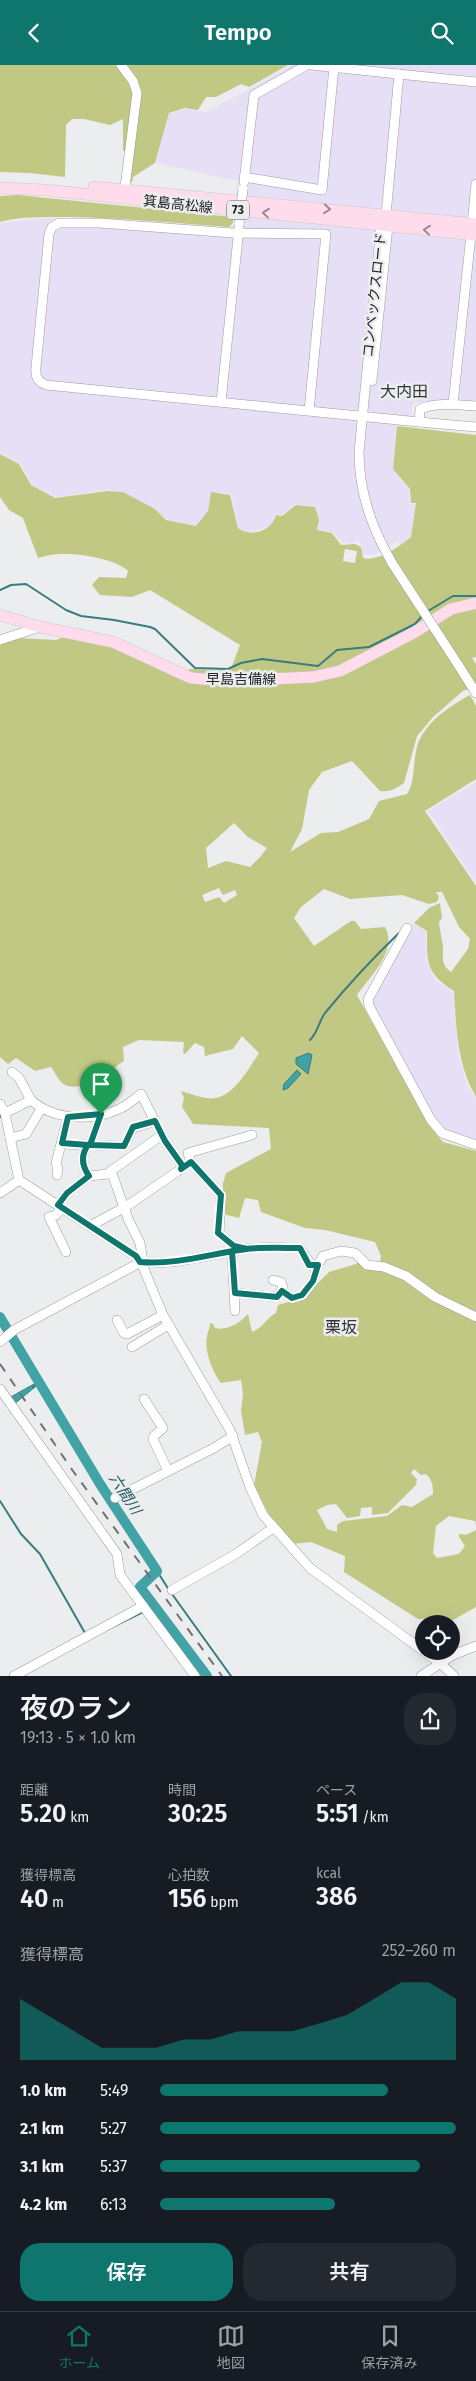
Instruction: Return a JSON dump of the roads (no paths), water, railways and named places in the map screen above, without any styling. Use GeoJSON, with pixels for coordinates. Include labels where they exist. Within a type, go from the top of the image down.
{"type":"FeatureCollection","features":[{"type":"Feature","properties":{"kind":"main road","name":"箕島高松線"},"geometry":{"type":"LineString","coordinates":[[0,180],[25,180],[124,194],[385,222],[474,229]]}},
{"type":"Feature","properties":{"kind":"main road","name":"箕島高松線"},"geometry":{"type":"LineString","coordinates":[[0,188],[20,187],[124,194]]}},
{"type":"Feature","properties":{"kind":"main road","name":"早島吉備線"},"geometry":{"type":"LineString","coordinates":[[0,615],[40,627],[113,643],[191,678],[228,681],[313,677],[340,671],[390,645],[451,609],[476,603]]}},
{"type":"Feature","properties":{"kind":"street"},"geometry":{"type":"LineString","coordinates":[[121,65],[133,81],[137,93],[124,194]]}},
{"type":"Feature","properties":{"kind":"street"},"geometry":{"type":"LineString","coordinates":[[221,402],[254,95],[265,87],[307,65]]}},
{"type":"Feature","properties":{"kind":"street"},"geometry":{"type":"LineString","coordinates":[[311,65],[476,81]]}},
{"type":"Feature","properties":{"kind":"street"},"geometry":{"type":"LineString","coordinates":[[244,177],[322,190],[334,67]]}},
{"type":"Feature","properties":{"kind":"street","name":"コンベックスロード"},"geometry":{"type":"LineString","coordinates":[[399,74],[365,417],[359,452],[362,491],[373,526],[459,661],[476,693]]}},
{"type":"Feature","properties":{"kind":"street"},"geometry":{"type":"LineString","coordinates":[[454,404],[474,229],[476,184]]}},
{"type":"Feature","properties":{"kind":"street"},"geometry":{"type":"LineString","coordinates":[[309,411],[326,234],[238,233],[99,223],[59,223],[50,230],[36,367],[38,380],[46,385],[365,417],[476,427]]}},
{"type":"Feature","properties":{"kind":"street"},"geometry":{"type":"LineString","coordinates":[[419,422],[420,409],[454,404],[476,406]]}},
{"type":"Feature","properties":{"kind":"street"},"geometry":{"type":"LineString","coordinates":[[0,640],[40,627]]}},
{"type":"Feature","properties":{"kind":"street","name":"コンベックスロード"},"geometry":{"type":"LineString","coordinates":[[459,661],[476,682]]}},
{"type":"Feature","properties":{"kind":"street"},"geometry":{"type":"LineString","coordinates":[[407,928],[368,999],[369,1006],[431,1120],[442,1133],[476,1145]]}},
{"type":"Feature","properties":{"kind":"street"},"geometry":{"type":"LineString","coordinates":[[12,1072],[19,1078],[31,1100],[41,1109],[68,1117],[101,1114],[118,1110],[141,1094],[162,1135],[182,1165],[181,1169]]}},
{"type":"Feature","properties":{"kind":"street"},"geometry":{"type":"LineString","coordinates":[[3,1117],[31,1100]]}},
{"type":"Feature","properties":{"kind":"street"},"geometry":{"type":"LineString","coordinates":[[0,1104],[19,1180],[136,1256],[142,1262]]}},
{"type":"Feature","properties":{"kind":"street"},"geometry":{"type":"LineString","coordinates":[[10,1138],[26,1134],[41,1109]]}},
{"type":"Feature","properties":{"kind":"street"},"geometry":{"type":"LineString","coordinates":[[89,1176],[83,1163],[83,1153],[89,1145],[101,1114]]}},
{"type":"Feature","properties":{"kind":"street"},"geometry":{"type":"LineString","coordinates":[[57,1175],[56,1163],[68,1117]]}},
{"type":"Feature","properties":{"kind":"street"},"geometry":{"type":"LineString","coordinates":[[62,1143],[124,1146],[133,1127],[155,1121]]}},
{"type":"Feature","properties":{"kind":"street"},"geometry":{"type":"LineString","coordinates":[[66,1252],[49,1217],[56,1215],[67,1193],[89,1176],[111,1171],[162,1135]]}},
{"type":"Feature","properties":{"kind":"street"},"geometry":{"type":"LineString","coordinates":[[247,1249],[234,1246],[218,1233],[221,1195],[191,1162],[188,1153],[252,1135]]}},
{"type":"Feature","properties":{"kind":"street"},"geometry":{"type":"LineString","coordinates":[[90,1226],[124,1208],[191,1162]]}},
{"type":"Feature","properties":{"kind":"street"},"geometry":{"type":"LineString","coordinates":[[111,1171],[124,1208],[140,1243],[142,1262],[163,1315],[232,1436],[250,1487],[264,1515],[273,1528],[310,1568],[440,1663],[454,1676]]}},
{"type":"Feature","properties":{"kind":"street"},"geometry":{"type":"LineString","coordinates":[[1,1190],[19,1180]]}},
{"type":"Feature","properties":{"kind":"street"},"geometry":{"type":"LineString","coordinates":[[3,1339],[14,1330],[142,1262],[173,1262],[247,1249],[300,1248],[309,1265],[318,1265]]}},
{"type":"Feature","properties":{"kind":"street"},"geometry":{"type":"LineString","coordinates":[[232,1251],[235,1311]]}},
{"type":"Feature","properties":{"kind":"street"},"geometry":{"type":"LineString","coordinates":[[282,1291],[292,1298],[302,1295],[313,1281],[323,1256],[341,1251],[356,1253],[367,1265],[384,1267],[406,1276],[435,1297],[476,1317]]}},
{"type":"Feature","properties":{"kind":"street"},"geometry":{"type":"LineString","coordinates":[[235,1293],[277,1297],[283,1288],[281,1282],[273,1280]]}},
{"type":"Feature","properties":{"kind":"street"},"geometry":{"type":"LineString","coordinates":[[117,1320],[124,1333],[127,1334],[163,1315]]}},
{"type":"Feature","properties":{"kind":"street"},"geometry":{"type":"LineString","coordinates":[[132,1347],[168,1325]]}},
{"type":"Feature","properties":{"kind":"street"},"geometry":{"type":"LineString","coordinates":[[0,1389],[117,1555],[118,1570],[195,1676]]}},
{"type":"Feature","properties":{"kind":"street"},"geometry":{"type":"LineString","coordinates":[[144,1399],[163,1428],[153,1439],[168,1471]]}},
{"type":"Feature","properties":{"kind":"street"},"geometry":{"type":"LineString","coordinates":[[115,1498],[214,1448],[232,1436]]}},
{"type":"Feature","properties":{"kind":"street"},"geometry":{"type":"LineString","coordinates":[[172,1590],[236,1554],[273,1528]]}},
{"type":"Feature","properties":{"kind":"street"},"geometry":{"type":"LineString","coordinates":[[14,1676],[86,1636],[145,1608]]}},
{"type":"Feature","properties":{"kind":"street"},"geometry":{"type":"LineString","coordinates":[[421,1676],[440,1663],[476,1645]]}},
{"type":"Feature","properties":{"kind":"water"},"geometry":{"type":"Polygon","coordinates":[[[309,1053],[312,1055],[308,1074],[296,1064],[296,1058],[309,1053]]]}},
{"type":"Feature","properties":{"kind":"water"},"geometry":{"type":"Polygon","coordinates":[[[297,1070],[301,1074],[288,1088],[283,1090],[284,1084],[297,1070]]]}},
{"type":"Feature","properties":{"kind":"water"},"geometry":{"type":"Polygon","coordinates":[[[34,1384],[35,1387],[13,1405],[9,1398],[34,1384]]]}},
{"type":"Feature","properties":{"kind":"waterway"},"geometry":{"type":"LineString","coordinates":[[0,590],[11,585],[26,584],[66,610],[81,616],[150,627],[155,629],[195,668],[228,669],[241,663],[262,659],[318,666],[337,650],[369,647],[415,624],[422,616]]}},
{"type":"Feature","properties":{"kind":"waterway"},"geometry":{"type":"LineString","coordinates":[[428,611],[453,596],[476,596]]}},
{"type":"Feature","properties":{"kind":"waterway"},"geometry":{"type":"LineString","coordinates":[[310,1040],[325,1013],[399,933]]}},
{"type":"Feature","properties":{"kind":"waterway","name":"六間川"},"geometry":{"type":"LineString","coordinates":[[0,1317],[100,1484],[157,1571],[140,1587],[207,1676]]}},
{"type":"Feature","properties":{"kind":"waterway"},"geometry":{"type":"LineString","coordinates":[[33,1387],[39,1383]]}},
{"type":"Feature","properties":{"kind":"waterway"},"geometry":{"type":"LineString","coordinates":[[0,1501],[21,1534],[40,1554],[85,1633]]}},
{"type":"Feature","properties":{"kind":"waterway"},"geometry":{"type":"LineString","coordinates":[[157,1571],[169,1590]]}},
{"type":"Feature","properties":{"kind":"waterway"},"geometry":{"type":"LineString","coordinates":[[172,1594],[231,1676]]}},
{"type":"Feature","properties":{"kind":"waterway","name":"六間川"},"geometry":{"type":"LineString","coordinates":[[150,1609],[155,1606]]}},
{"type":"Feature","properties":{"kind":"waterway"},"geometry":{"type":"LineString","coordinates":[[88,1639],[143,1612]]}},
{"type":"Feature","properties":{"kind":"railway"},"geometry":{"type":"LineString","coordinates":[[0,1364],[73,1471],[222,1676]]}},
{"type":"Feature","properties":{"kind":"district","name":"大内田"},"geometry":{"type":"Point","coordinates":[404,391]}},
{"type":"Feature","properties":{"kind":"district","name":"栗坂"},"geometry":{"type":"Point","coordinates":[341,1327]}}]}
